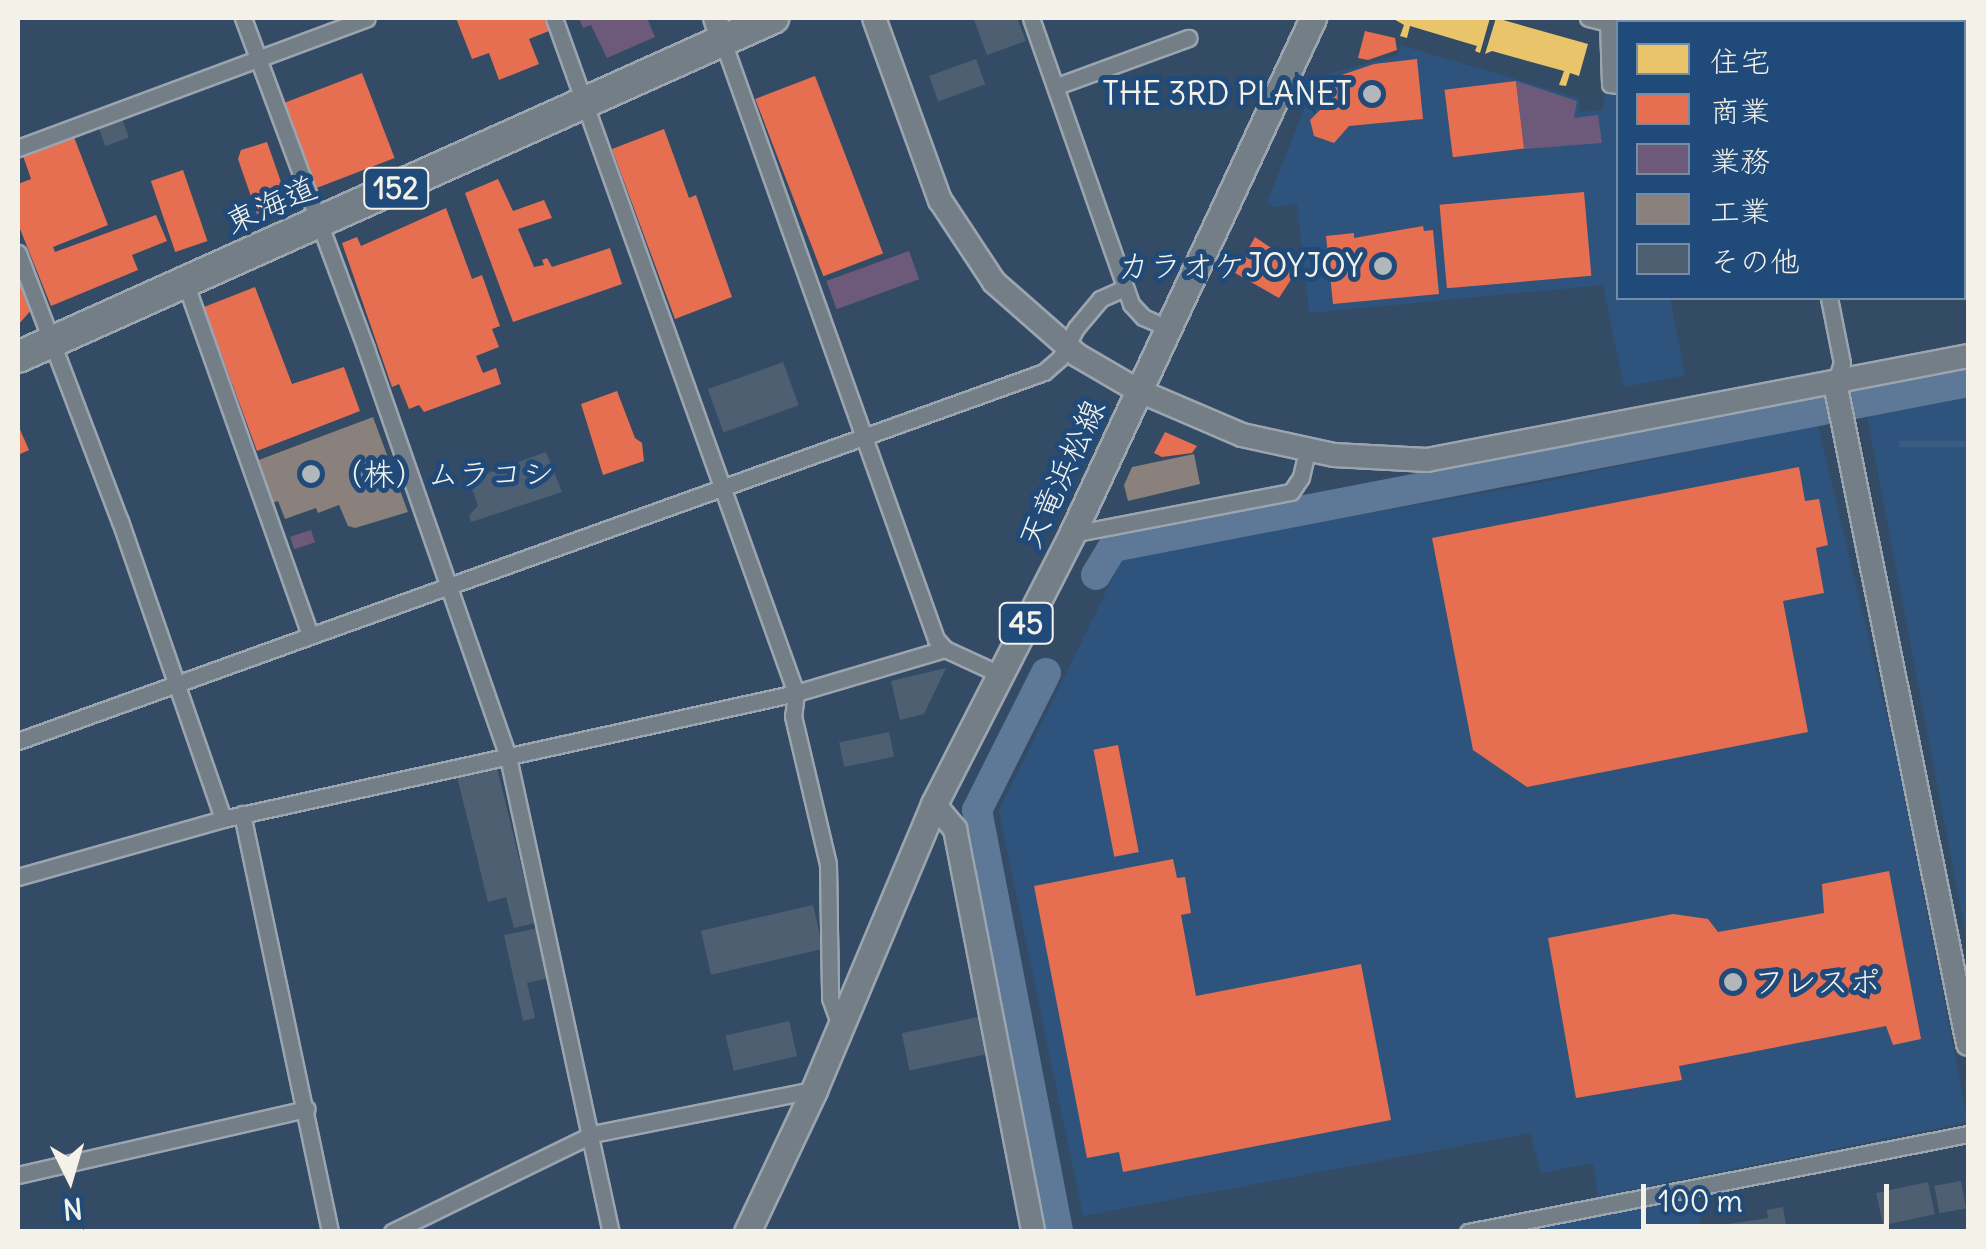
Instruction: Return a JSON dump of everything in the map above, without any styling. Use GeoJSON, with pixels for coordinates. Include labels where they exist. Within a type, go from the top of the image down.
{"type":"FeatureCollection","features":[{"type":"Feature","properties":{"kind":"highway","name":"東海道"},"geometry":{"type":"LineString","coordinates":[[18,356],[584,106],[719,28],[773,18]]}},
{"type":"Feature","properties":{"kind":"main road","name":"天竜浜松線"},"geometry":{"type":"LineString","coordinates":[[747,1232],[814,1090],[934,804],[1072,534],[1165,327],[1313,18]]}},
{"type":"Feature","properties":{"kind":"street"},"geometry":{"type":"LineString","coordinates":[[244,18],[320,221],[508,757],[593,1134],[611,1232]]}},
{"type":"Feature","properties":{"kind":"street"},"geometry":{"type":"LineString","coordinates":[[18,148],[367,18]]}},
{"type":"Feature","properties":{"kind":"street"},"geometry":{"type":"LineString","coordinates":[[554,18],[719,488],[796,693],[792,716],[828,864],[830,998],[841,1027]]}},
{"type":"Feature","properties":{"kind":"street"},"geometry":{"type":"LineString","coordinates":[[874,18],[948,216],[994,282],[1066,348],[1137,390],[1242,435],[1308,451],[1381,460],[1427,460],[1837,389],[1968,356]]}},
{"type":"Feature","properties":{"kind":"street"},"geometry":{"type":"LineString","coordinates":[[1031,18],[1124,288],[1140,316],[1165,327]]}},
{"type":"Feature","properties":{"kind":"street"},"geometry":{"type":"LineString","coordinates":[[1588,18],[1608,24],[1610,84],[1616,85]]}},
{"type":"Feature","properties":{"kind":"street"},"geometry":{"type":"LineString","coordinates":[[719,28],[936,639],[945,649],[999,674]]}},
{"type":"Feature","properties":{"kind":"street"},"geometry":{"type":"LineString","coordinates":[[1057,86],[1188,38]]}},
{"type":"Feature","properties":{"kind":"street"},"geometry":{"type":"LineString","coordinates":[[18,253],[120,521],[224,819]]}},
{"type":"Feature","properties":{"kind":"street"},"geometry":{"type":"LineString","coordinates":[[185,282],[310,636]]}},
{"type":"Feature","properties":{"kind":"street"},"geometry":{"type":"LineString","coordinates":[[18,742],[1044,372],[1100,299],[1124,288]]}},
{"type":"Feature","properties":{"kind":"street"},"geometry":{"type":"LineString","coordinates":[[1829,300],[1842,363],[1837,389],[1968,1044]]}},
{"type":"Feature","properties":{"kind":"street"},"geometry":{"type":"LineString","coordinates":[[1072,534],[1291,492],[1301,477],[1308,451]]}},
{"type":"Feature","properties":{"kind":"street"},"geometry":{"type":"LineString","coordinates":[[18,877],[242,814],[796,693],[945,649]]}},
{"type":"Feature","properties":{"kind":"street"},"geometry":{"type":"LineString","coordinates":[[934,804],[955,829],[1033,1232]]}},
{"type":"Feature","properties":{"kind":"street"},"geometry":{"type":"LineString","coordinates":[[242,814],[330,1232]]}},
{"type":"Feature","properties":{"kind":"street"},"geometry":{"type":"LineString","coordinates":[[392,1232],[593,1134],[814,1090]]}},
{"type":"Feature","properties":{"kind":"street"},"geometry":{"type":"LineString","coordinates":[[18,1175],[307,1110]]}},
{"type":"Feature","properties":{"kind":"street"},"geometry":{"type":"LineString","coordinates":[[1468,1232],[1968,1134]]}},
{"type":"Feature","properties":{"kind":"shaded area"},"geometry":{"type":"Polygon","coordinates":[[[1400,45],[1579,98],[1580,112],[1602,110],[1606,90],[1616,92],[1616,300],[1670,300],[1685,375],[1624,387],[1603,285],[1309,313],[1297,204],[1274,207],[1267,202],[1317,77],[1398,55],[1400,45]]]}},
{"type":"Feature","properties":{"kind":"shaded area"},"geometry":{"type":"Polygon","coordinates":[[[1968,396],[1968,946],[1867,416],[1968,396]]]}},
{"type":"Feature","properties":{"kind":"shaded area"},"geometry":{"type":"Polygon","coordinates":[[[1818,425],[1896,755],[1968,1122],[1598,1196],[1593,1163],[1541,1173],[1530,1133],[1083,1216],[999,811],[1123,557],[1528,485],[1818,425]]]}},
{"type":"Feature","properties":{"kind":"shaded area"},"geometry":{"type":"Polygon","coordinates":[[[1899,441],[1968,441],[1968,447],[1899,447],[1899,441]]]}},
{"type":"Feature","properties":{"kind":"shaded area"},"geometry":{"type":"Polygon","coordinates":[[[1695,1197],[1702,1231],[1524,1231],[1695,1197]]]}},
{"type":"Feature","properties":{"kind":"building: 住宅"},"geometry":{"type":"Polygon","coordinates":[[[1392,18],[1490,18],[1480,53],[1475,51],[1477,46],[1410,26],[1407,38],[1400,36],[1404,25],[1392,18]]]}},
{"type":"Feature","properties":{"kind":"building: 住宅"},"geometry":{"type":"Polygon","coordinates":[[[1496,18],[1588,44],[1579,76],[1570,73],[1566,86],[1559,85],[1564,71],[1492,51],[1485,54],[1496,18]]]}},
{"type":"Feature","properties":{"kind":"building: 商業"},"geometry":{"type":"Polygon","coordinates":[[[456,18],[544,18],[549,31],[529,39],[539,64],[499,80],[489,53],[472,59],[456,18]]]}},
{"type":"Feature","properties":{"kind":"building: 商業"},"geometry":{"type":"Polygon","coordinates":[[[1365,31],[1395,38],[1397,50],[1368,60],[1358,58],[1365,31]]]}},
{"type":"Feature","properties":{"kind":"building: 商業","name":"THE 3RD PLANET"},"geometry":{"type":"Polygon","coordinates":[[[1417,59],[1423,119],[1349,126],[1334,143],[1314,136],[1310,120],[1324,106],[1324,81],[1374,64],[1417,59]]]}},
{"type":"Feature","properties":{"kind":"building: 商業"},"geometry":{"type":"Polygon","coordinates":[[[362,73],[395,158],[315,188],[283,103],[362,73]]]}},
{"type":"Feature","properties":{"kind":"building: 商業"},"geometry":{"type":"Polygon","coordinates":[[[815,76],[883,253],[823,276],[755,99],[815,76]]]}},
{"type":"Feature","properties":{"kind":"building: 商業"},"geometry":{"type":"Polygon","coordinates":[[[1516,81],[1524,148],[1453,157],[1445,90],[1516,81]]]}},
{"type":"Feature","properties":{"kind":"building: 商業"},"geometry":{"type":"Polygon","coordinates":[[[664,129],[689,198],[696,195],[732,297],[675,319],[612,149],[664,129]]]}},
{"type":"Feature","properties":{"kind":"building: 商業"},"geometry":{"type":"Polygon","coordinates":[[[72,132],[108,225],[53,247],[55,252],[156,215],[167,241],[132,255],[138,270],[51,306],[18,224],[18,184],[31,179],[21,150],[72,132]]]}},
{"type":"Feature","properties":{"kind":"building: 商業"},"geometry":{"type":"Polygon","coordinates":[[[267,142],[288,202],[257,214],[238,159],[241,150],[267,142]]]}},
{"type":"Feature","properties":{"kind":"building: 商業"},"geometry":{"type":"Polygon","coordinates":[[[183,170],[207,241],[175,252],[151,181],[183,170]]]}},
{"type":"Feature","properties":{"kind":"building: 商業"},"geometry":{"type":"Polygon","coordinates":[[[498,179],[513,211],[544,200],[552,218],[518,229],[534,267],[544,265],[542,260],[547,258],[552,267],[610,248],[622,284],[513,322],[465,193],[498,179]]]}},
{"type":"Feature","properties":{"kind":"building: 商業"},"geometry":{"type":"Polygon","coordinates":[[[1584,192],[1591,276],[1447,288],[1440,205],[1584,192]]]}},
{"type":"Feature","properties":{"kind":"building: 商業"},"geometry":{"type":"Polygon","coordinates":[[[446,208],[472,279],[482,275],[500,326],[492,329],[499,347],[476,356],[483,373],[496,368],[501,384],[424,412],[419,405],[409,409],[399,384],[392,387],[342,243],[357,237],[361,246],[446,208]]]}},
{"type":"Feature","properties":{"kind":"building: 商業","name":"カラオケJOYJOY"},"geometry":{"type":"Polygon","coordinates":[[[1423,226],[1424,231],[1433,230],[1439,294],[1333,304],[1326,236],[1354,233],[1354,238],[1423,226]]]}},
{"type":"Feature","properties":{"kind":"building: 商業"},"geometry":{"type":"Polygon","coordinates":[[[1255,237],[1299,267],[1279,298],[1235,273],[1255,237]]]}},
{"type":"Feature","properties":{"kind":"building: 商業"},"geometry":{"type":"Polygon","coordinates":[[[18,268],[33,308],[18,325],[18,268]]]}},
{"type":"Feature","properties":{"kind":"building: 商業"},"geometry":{"type":"Polygon","coordinates":[[[255,287],[292,384],[344,367],[360,411],[257,451],[204,307],[255,287]]]}},
{"type":"Feature","properties":{"kind":"building: 商業"},"geometry":{"type":"Polygon","coordinates":[[[617,391],[635,438],[642,443],[644,461],[603,475],[581,404],[617,391]]]}},
{"type":"Feature","properties":{"kind":"building: 商業"},"geometry":{"type":"Polygon","coordinates":[[[18,425],[29,450],[18,455],[18,425]]]}},
{"type":"Feature","properties":{"kind":"building: 商業"},"geometry":{"type":"Polygon","coordinates":[[[1165,432],[1197,446],[1192,453],[1162,457],[1154,453],[1165,432]]]}},
{"type":"Feature","properties":{"kind":"building: 商業"},"geometry":{"type":"Polygon","coordinates":[[[1799,467],[1805,501],[1819,499],[1828,545],[1816,548],[1824,593],[1783,601],[1808,732],[1527,787],[1473,750],[1432,538],[1799,467]]]}},
{"type":"Feature","properties":{"kind":"building: 商業"},"geometry":{"type":"Polygon","coordinates":[[[1118,745],[1139,852],[1114,857],[1093,750],[1118,745]]]}},
{"type":"Feature","properties":{"kind":"building: 商業"},"geometry":{"type":"Polygon","coordinates":[[[1173,859],[1177,878],[1185,877],[1191,913],[1181,915],[1196,996],[1361,964],[1391,1120],[1123,1172],[1119,1152],[1087,1158],[1034,886],[1173,859]]]}},
{"type":"Feature","properties":{"kind":"building: 商業","name":"フレスポ"},"geometry":{"type":"Polygon","coordinates":[[[1889,871],[1921,1039],[1893,1045],[1886,1026],[1679,1066],[1682,1080],[1576,1098],[1548,938],[1673,914],[1708,919],[1718,932],[1824,913],[1822,884],[1889,871]]]}},
{"type":"Feature","properties":{"kind":"building: 業務"},"geometry":{"type":"Polygon","coordinates":[[[579,18],[647,18],[655,37],[607,58],[591,25],[583,28],[579,18]]]}},
{"type":"Feature","properties":{"kind":"building: 業務"},"geometry":{"type":"Polygon","coordinates":[[[1516,81],[1577,101],[1574,118],[1598,115],[1602,143],[1524,149],[1516,81]]]}},
{"type":"Feature","properties":{"kind":"building: 業務"},"geometry":{"type":"Polygon","coordinates":[[[909,251],[919,279],[837,309],[826,281],[909,251]]]}},
{"type":"Feature","properties":{"kind":"building: 業務"},"geometry":{"type":"Polygon","coordinates":[[[311,530],[315,542],[294,549],[290,537],[311,530]]]}},
{"type":"Feature","properties":{"kind":"building: 工業","name":"（株）ムラコシ"},"geometry":{"type":"Polygon","coordinates":[[[373,417],[408,512],[355,528],[348,526],[339,505],[285,519],[278,501],[272,503],[256,461],[373,417]]]}},
{"type":"Feature","properties":{"kind":"building: 工業"},"geometry":{"type":"Polygon","coordinates":[[[1194,454],[1200,484],[1128,501],[1124,485],[1132,467],[1194,454]]]}},
{"type":"Feature","properties":{"kind":"building: その他"},"geometry":{"type":"Polygon","coordinates":[[[1017,18],[1026,41],[987,55],[974,20],[1017,18]]]}},
{"type":"Feature","properties":{"kind":"building: その他"},"geometry":{"type":"Polygon","coordinates":[[[976,59],[985,84],[938,101],[929,76],[976,59]]]}},
{"type":"Feature","properties":{"kind":"building: その他"},"geometry":{"type":"Polygon","coordinates":[[[121,116],[129,138],[105,146],[98,125],[121,116]]]}},
{"type":"Feature","properties":{"kind":"building: その他"},"geometry":{"type":"Polygon","coordinates":[[[783,362],[799,405],[724,433],[708,389],[783,362]]]}},
{"type":"Feature","properties":{"kind":"building: その他"},"geometry":{"type":"Polygon","coordinates":[[[546,452],[562,492],[471,522],[469,515],[478,506],[469,480],[546,452]]]}},
{"type":"Feature","properties":{"kind":"building: その他"},"geometry":{"type":"Polygon","coordinates":[[[946,668],[924,714],[900,720],[891,681],[946,668]]]}},
{"type":"Feature","properties":{"kind":"building: その他"},"geometry":{"type":"Polygon","coordinates":[[[889,732],[894,756],[844,767],[839,743],[889,732]]]}},
{"type":"Feature","properties":{"kind":"building: その他"},"geometry":{"type":"Polygon","coordinates":[[[497,768],[535,923],[514,928],[506,897],[488,902],[457,777],[497,768]]]}},
{"type":"Feature","properties":{"kind":"building: その他"},"geometry":{"type":"Polygon","coordinates":[[[813,905],[823,949],[711,975],[701,931],[813,905]]]}},
{"type":"Feature","properties":{"kind":"building: その他"},"geometry":{"type":"Polygon","coordinates":[[[538,928],[549,978],[527,983],[535,1018],[523,1021],[504,935],[538,928]]]}},
{"type":"Feature","properties":{"kind":"building: その他"},"geometry":{"type":"Polygon","coordinates":[[[978,1017],[986,1054],[910,1070],[902,1033],[978,1017]]]}},
{"type":"Feature","properties":{"kind":"building: その他"},"geometry":{"type":"Polygon","coordinates":[[[789,1021],[797,1056],[734,1071],[726,1036],[789,1021]]]}},
{"type":"Feature","properties":{"kind":"building: その他"},"geometry":{"type":"Polygon","coordinates":[[[1961,1181],[1966,1209],[1939,1213],[1934,1186],[1961,1181]]]}},
{"type":"Feature","properties":{"kind":"building: その他"},"geometry":{"type":"Polygon","coordinates":[[[1928,1182],[1935,1214],[1883,1225],[1876,1193],[1928,1182]]]}},
{"type":"Feature","properties":{"kind":"building: その他"},"geometry":{"type":"Polygon","coordinates":[[[1783,1207],[1787,1232],[1730,1232],[1728,1224],[1768,1218],[1767,1210],[1783,1207]]]}},
{"type":"Feature","properties":{"kind":"waterway"},"geometry":{"type":"LineString","coordinates":[[1096,575],[1113,547],[1968,382]]}},
{"type":"Feature","properties":{"kind":"waterway"},"geometry":{"type":"LineString","coordinates":[[1046,673],[977,810],[1058,1232]]}},
{"type":"Feature","properties":{"kind":"place","name":"THE 3RD PLANET"},"geometry":{"type":"Point","coordinates":[1372,94]}},
{"type":"Feature","properties":{"kind":"place","name":"カラオケJOYJOY"},"geometry":{"type":"Point","coordinates":[1383,266]}},
{"type":"Feature","properties":{"kind":"place","name":"（株）ムラコシ"},"geometry":{"type":"Point","coordinates":[311,474]}},
{"type":"Feature","properties":{"kind":"place","name":"フレスポ"},"geometry":{"type":"Point","coordinates":[1733,982]}}]}
